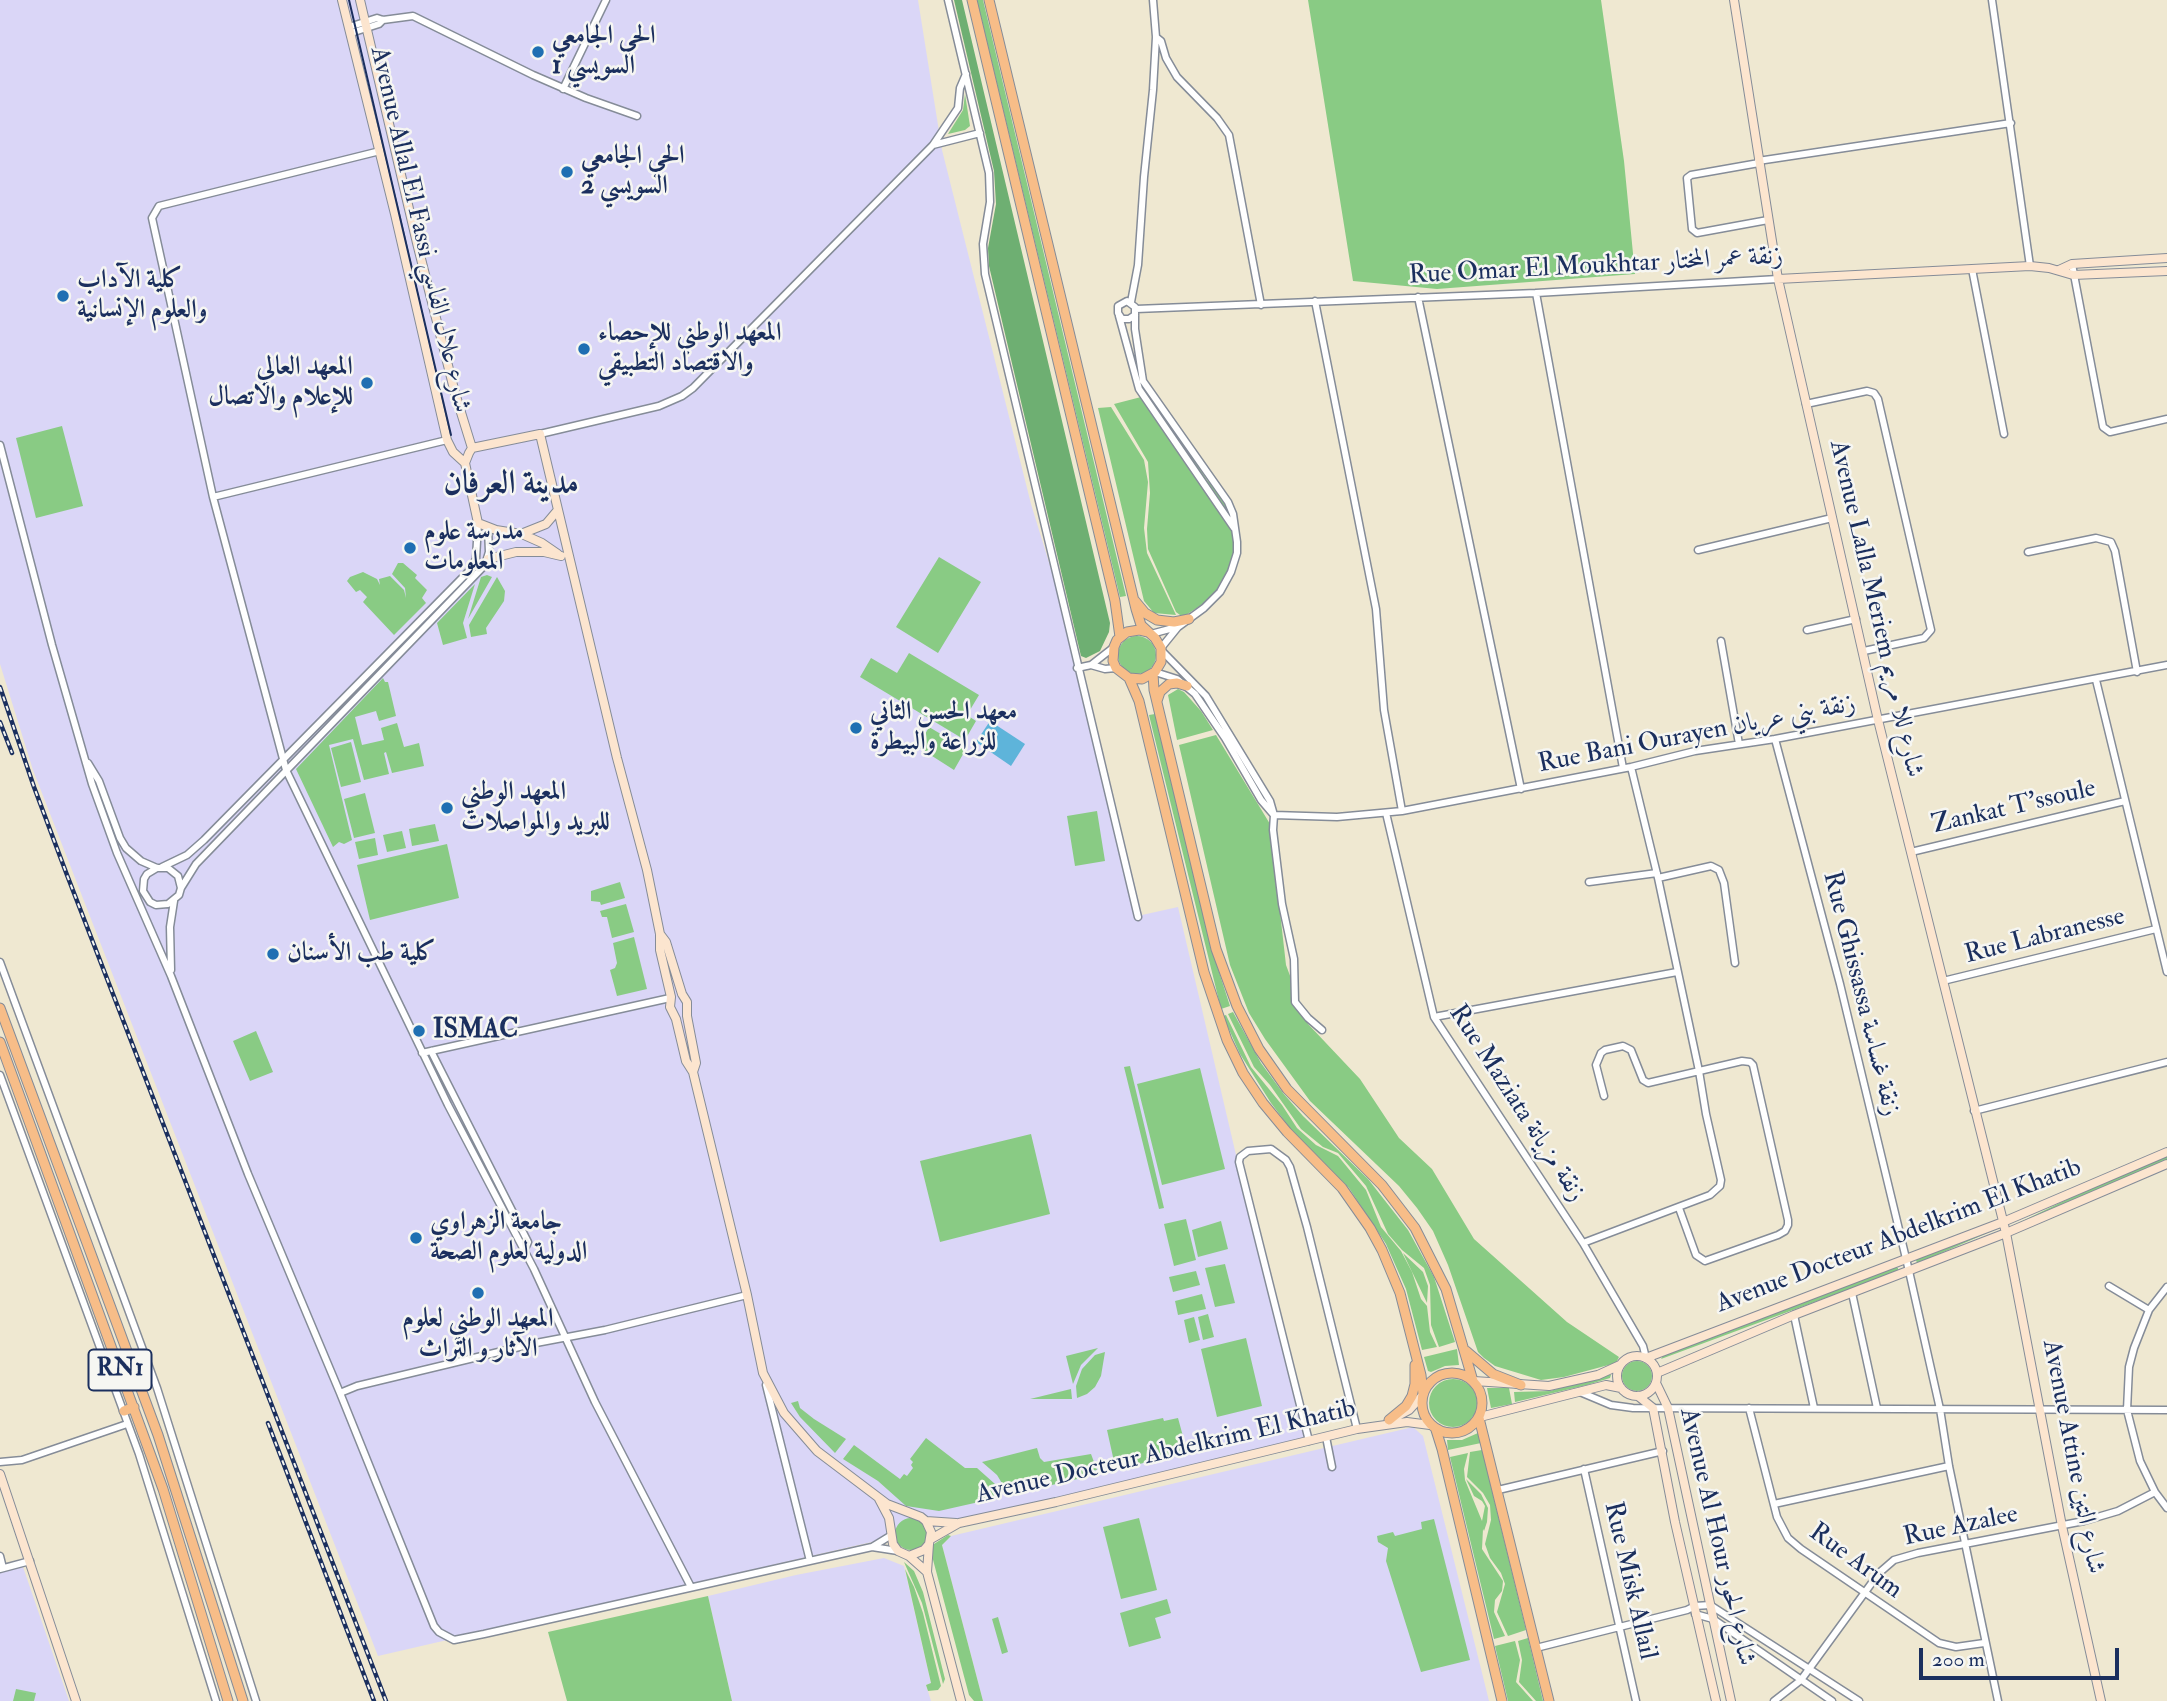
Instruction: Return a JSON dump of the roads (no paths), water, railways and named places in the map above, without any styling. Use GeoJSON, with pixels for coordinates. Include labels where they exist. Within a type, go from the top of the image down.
{"type":"FeatureCollection","features":[{"type":"Feature","properties":{"kind":"main road"},"geometry":{"type":"LineString","coordinates":[[972,0],[1120,621],[1120,637]]}},
{"type":"Feature","properties":{"kind":"main road"},"geometry":{"type":"LineString","coordinates":[[989,0],[1138,617],[1161,650],[1161,662],[1154,672],[1142,680],[1129,678],[1116,668],[1113,661],[1114,647],[1120,637],[1131,631],[1149,633]]}},
{"type":"Feature","properties":{"kind":"main road"},"geometry":{"type":"LineString","coordinates":[[1133,597],[1140,608],[1157,620],[1189,620]]}},
{"type":"Feature","properties":{"kind":"main road"},"geometry":{"type":"LineString","coordinates":[[1154,672],[1157,701],[1216,949],[1237,1006],[1259,1049],[1287,1089],[1382,1185],[1415,1228],[1446,1289],[1474,1381],[1481,1394],[1480,1417],[1549,1701]]}},
{"type":"Feature","properties":{"kind":"main road"},"geometry":{"type":"LineString","coordinates":[[1129,678],[1139,701],[1204,972],[1227,1040],[1263,1103],[1287,1132],[1342,1188],[1370,1228],[1400,1293],[1417,1357],[1422,1408],[1443,1449],[1502,1701]]}},
{"type":"Feature","properties":{"kind":"main road"},"geometry":{"type":"LineString","coordinates":[[1157,701],[1160,692],[1169,684],[1187,686]]}},
{"type":"Feature","properties":{"kind":"main road","name":"RN1"},"geometry":{"type":"LineString","coordinates":[[0,1008],[158,1435],[243,1701]]}},
{"type":"Feature","properties":{"kind":"main road","name":"RN1"},"geometry":{"type":"LineString","coordinates":[[0,1042],[108,1353],[134,1407],[144,1453],[156,1472],[228,1701]]}},
{"type":"Feature","properties":{"kind":"main road"},"geometry":{"type":"LineString","coordinates":[[7,1095],[18,1091]]}},
{"type":"Feature","properties":{"kind":"main road"},"geometry":{"type":"LineString","coordinates":[[1464,1350],[1493,1374],[1521,1385]]}},
{"type":"Feature","properties":{"kind":"main road"},"geometry":{"type":"LineString","coordinates":[[1386,1422],[1405,1406],[1412,1396],[1417,1357]]}},
{"type":"Feature","properties":{"kind":"main road"},"geometry":{"type":"LineString","coordinates":[[1422,1395],[1431,1381],[1445,1374],[1460,1374],[1474,1381]]}},
{"type":"Feature","properties":{"kind":"main road"},"geometry":{"type":"LineString","coordinates":[[124,1411],[134,1407]]}},
{"type":"Feature","properties":{"kind":"main road"},"geometry":{"type":"LineString","coordinates":[[1433,1428],[1444,1433],[1460,1432],[1468,1429],[1480,1417]]}},
{"type":"Feature","properties":{"kind":"main road"},"geometry":{"type":"LineString","coordinates":[[146,1476],[156,1472]]}},
{"type":"Feature","properties":{"kind":"street","name":"Avenue Allal El Fassi شارع علال الفاسي"},"geometry":{"type":"LineString","coordinates":[[342,0],[449,444],[465,463]]}},
{"type":"Feature","properties":{"kind":"street","name":"Avenue Allal El Fassi شارع علال الفاسي"},"geometry":{"type":"LineString","coordinates":[[360,0],[417,243],[472,448]]}},
{"type":"Feature","properties":{"kind":"street"},"geometry":{"type":"LineString","coordinates":[[564,89],[606,0]]}},
{"type":"Feature","properties":{"kind":"street"},"geometry":{"type":"LineString","coordinates":[[948,0],[989,173],[990,192],[983,244],[985,274],[1138,916]]}},
{"type":"Feature","properties":{"kind":"street"},"geometry":{"type":"LineString","coordinates":[[1149,633],[1178,627],[1216,597],[1226,582],[1237,553],[1233,514],[1228,502],[1145,386],[1140,368],[1134,309],[1151,120],[1156,37],[1153,0]]}},
{"type":"Feature","properties":{"kind":"street","name":"Avenue Lalla Meriem شارع للا مريم"},"geometry":{"type":"LineString","coordinates":[[1734,0],[1778,279],[1878,720],[2003,1222]]}},
{"type":"Feature","properties":{"kind":"street"},"geometry":{"type":"LineString","coordinates":[[1992,0],[2030,266]]}},
{"type":"Feature","properties":{"kind":"street"},"geometry":{"type":"LineString","coordinates":[[350,30],[379,24],[383,20],[413,16],[564,89],[637,116]]}},
{"type":"Feature","properties":{"kind":"street"},"geometry":{"type":"LineString","coordinates":[[1156,37],[1161,41],[1169,65],[1177,77],[1217,118],[1228,135],[1261,305]]}},
{"type":"Feature","properties":{"kind":"street"},"geometry":{"type":"LineString","coordinates":[[174,901],[156,905],[146,897],[142,885],[147,874],[187,855],[204,840],[435,606],[476,559],[478,523],[465,463],[472,448],[659,406],[682,396],[933,145],[958,108],[960,88],[966,74]]}},
{"type":"Feature","properties":{"kind":"street"},"geometry":{"type":"LineString","coordinates":[[1768,220],[1697,233],[1692,229],[1687,178],[1759,162],[2011,122]]}},
{"type":"Feature","properties":{"kind":"street"},"geometry":{"type":"LineString","coordinates":[[933,145],[980,133]]}},
{"type":"Feature","properties":{"kind":"street"},"geometry":{"type":"LineString","coordinates":[[380,151],[161,205],[153,214],[153,222],[213,497],[286,770],[422,1053],[524,1251],[595,1402],[691,1587]]}},
{"type":"Feature","properties":{"kind":"street"},"geometry":{"type":"LineString","coordinates":[[2059,270],[2072,264],[2167,258]]}},
{"type":"Feature","properties":{"kind":"street"},"geometry":{"type":"LineString","coordinates":[[2072,264],[2103,427],[2110,432],[2167,419]]}},
{"type":"Feature","properties":{"kind":"street","name":"Rue Omar El Moukhtar زنقة عمر المختار"},"geometry":{"type":"LineString","coordinates":[[1134,309],[1536,293],[2030,266],[2073,275]]}},
{"type":"Feature","properties":{"kind":"street"},"geometry":{"type":"LineString","coordinates":[[1972,269],[2004,434]]}},
{"type":"Feature","properties":{"kind":"street"},"geometry":{"type":"LineString","coordinates":[[2073,275],[2167,271]]}},
{"type":"Feature","properties":{"kind":"street"},"geometry":{"type":"LineString","coordinates":[[1536,293],[1627,768],[1658,876],[1721,1180],[1720,1186],[1710,1195],[1583,1244]]}},
{"type":"Feature","properties":{"kind":"street"},"geometry":{"type":"LineString","coordinates":[[1418,297],[1521,789]]}},
{"type":"Feature","properties":{"kind":"street"},"geometry":{"type":"LineString","coordinates":[[1134,309],[1126,301],[1119,305],[1117,310],[1139,389],[1235,529]]}},
{"type":"Feature","properties":{"kind":"street"},"geometry":{"type":"LineString","coordinates":[[1315,301],[1376,609],[1384,710],[1402,811]]}},
{"type":"Feature","properties":{"kind":"street"},"geometry":{"type":"LineString","coordinates":[[1119,316],[1128,320],[1134,309]]}},
{"type":"Feature","properties":{"kind":"street"},"geometry":{"type":"LineString","coordinates":[[1806,404],[1867,391],[1874,393],[1878,399],[1931,630],[1924,638],[1864,651]]}},
{"type":"Feature","properties":{"kind":"street"},"geometry":{"type":"LineString","coordinates":[[540,434],[617,758],[647,870],[672,1012],[686,1061],[693,1072],[810,1561]]}},
{"type":"Feature","properties":{"kind":"street"},"geometry":{"type":"LineString","coordinates":[[213,497],[449,444],[462,447],[469,439]]}},
{"type":"Feature","properties":{"kind":"street"},"geometry":{"type":"LineString","coordinates":[[0,445],[51,645],[92,784],[120,862],[171,976],[248,1174],[340,1393],[433,1626],[454,1640],[872,1547],[898,1551],[909,1556],[927,1572]]}},
{"type":"Feature","properties":{"kind":"street"},"geometry":{"type":"LineString","coordinates":[[521,534],[538,529],[552,518],[557,510]]}},
{"type":"Feature","properties":{"kind":"street"},"geometry":{"type":"LineString","coordinates":[[1698,550],[1832,518]]}},
{"type":"Feature","properties":{"kind":"street"},"geometry":{"type":"LineString","coordinates":[[478,523],[488,528],[521,534],[542,543],[561,556],[572,569]]}},
{"type":"Feature","properties":{"kind":"street"},"geometry":{"type":"LineString","coordinates":[[487,562],[488,528]]}},
{"type":"Feature","properties":{"kind":"street"},"geometry":{"type":"LineString","coordinates":[[2028,552],[2096,538],[2111,542],[2115,551],[2137,672]]}},
{"type":"Feature","properties":{"kind":"street"},"geometry":{"type":"LineString","coordinates":[[171,976],[170,927],[174,901],[196,864],[487,562],[516,552],[544,552],[561,556]]}},
{"type":"Feature","properties":{"kind":"street"},"geometry":{"type":"LineString","coordinates":[[476,559],[487,562]]}},
{"type":"Feature","properties":{"kind":"street"},"geometry":{"type":"LineString","coordinates":[[1807,630],[1856,619]]}},
{"type":"Feature","properties":{"kind":"street"},"geometry":{"type":"LineString","coordinates":[[1178,627],[1161,650],[1195,683],[1214,708],[1267,795],[1274,815],[1273,830],[1282,904],[1294,959],[1295,1002],[1322,1030]]}},
{"type":"Feature","properties":{"kind":"street"},"geometry":{"type":"LineString","coordinates":[[1721,641],[1739,744]]}},
{"type":"Feature","properties":{"kind":"street"},"geometry":{"type":"LineString","coordinates":[[1077,668],[1091,665],[1114,647]]}},
{"type":"Feature","properties":{"kind":"street"},"geometry":{"type":"LineString","coordinates":[[1091,665],[1116,668]]}},
{"type":"Feature","properties":{"kind":"street","name":"Rue Bani Ourayen زنقة بني عريان"},"geometry":{"type":"LineString","coordinates":[[1274,815],[1310,818],[1402,811],[1627,768],[1695,751],[1775,739],[2167,665]]}},
{"type":"Feature","properties":{"kind":"street"},"geometry":{"type":"LineString","coordinates":[[372,669],[379,675]]}},
{"type":"Feature","properties":{"kind":"street"},"geometry":{"type":"LineString","coordinates":[[1154,672],[1172,676],[1187,686],[1215,722],[1261,800],[1274,815]]}},
{"type":"Feature","properties":{"kind":"street"},"geometry":{"type":"LineString","coordinates":[[2096,680],[2167,972]]}},
{"type":"Feature","properties":{"kind":"street"},"geometry":{"type":"LineString","coordinates":[[329,713],[335,720]]}},
{"type":"Feature","properties":{"kind":"street","name":"Rue Ghissassa زنقة غساسة"},"geometry":{"type":"LineString","coordinates":[[1775,739],[1840,984],[1909,1271],[1940,1409],[1964,1544],[1998,1701]]}},
{"type":"Feature","properties":{"kind":"street"},"geometry":{"type":"LineString","coordinates":[[87,761],[99,781],[120,838],[132,855],[174,871],[181,888]]}},
{"type":"Feature","properties":{"kind":"street","name":"Zankat T'ssoule"},"geometry":{"type":"LineString","coordinates":[[1911,852],[2125,801]]}},
{"type":"Feature","properties":{"kind":"street","name":"Rue Maziata زنقة مزياتة"},"geometry":{"type":"LineString","coordinates":[[1386,813],[1434,1017],[1583,1244],[1643,1346],[1646,1358]]}},
{"type":"Feature","properties":{"kind":"street"},"geometry":{"type":"LineString","coordinates":[[1589,883],[1658,876],[1711,866],[1719,870],[1724,883],[1735,963]]}},
{"type":"Feature","properties":{"kind":"street"},"geometry":{"type":"LineString","coordinates":[[137,900],[146,897]]}},
{"type":"Feature","properties":{"kind":"street","name":"Rue Labranesse"},"geometry":{"type":"LineString","coordinates":[[1942,981],[2156,929]]}},
{"type":"Feature","properties":{"kind":"street"},"geometry":{"type":"LineString","coordinates":[[660,934],[666,942],[688,1007],[687,1016],[695,1058],[693,1072]]}},
{"type":"Feature","properties":{"kind":"street"},"geometry":{"type":"LineString","coordinates":[[0,962],[157,1388],[256,1701]]}},
{"type":"Feature","properties":{"kind":"street"},"geometry":{"type":"LineString","coordinates":[[1434,1017],[1677,972]]}},
{"type":"Feature","properties":{"kind":"street"},"geometry":{"type":"LineString","coordinates":[[422,1053],[682,994]]}},
{"type":"Feature","properties":{"kind":"street"},"geometry":{"type":"LineString","coordinates":[[676,1019],[681,1021],[687,1016]]}},
{"type":"Feature","properties":{"kind":"street"},"geometry":{"type":"LineString","coordinates":[[1604,1096],[1596,1065],[1598,1058],[1605,1050],[1623,1046],[1630,1050],[1643,1080],[1648,1083],[1742,1061],[1753,1065],[1788,1226],[1778,1235],[1705,1261],[1696,1255],[1679,1208]]}},
{"type":"Feature","properties":{"kind":"street"},"geometry":{"type":"LineString","coordinates":[[431,1051],[528,1242],[524,1251]]}},
{"type":"Feature","properties":{"kind":"street"},"geometry":{"type":"LineString","coordinates":[[1974,1111],[2167,1062]]}},
{"type":"Feature","properties":{"kind":"street"},"geometry":{"type":"LineString","coordinates":[[0,1075],[108,1353],[127,1424],[144,1453],[146,1476],[216,1701]]}},
{"type":"Feature","properties":{"kind":"street"},"geometry":{"type":"LineString","coordinates":[[1309,1441],[1239,1162],[1240,1157],[1248,1151],[1271,1149],[1286,1160],[1290,1167],[1357,1429]]}},
{"type":"Feature","properties":{"kind":"street","name":"Avenue Docteur Abdelkrim El Khatib"},"geometry":{"type":"LineString","coordinates":[[1646,1358],[2003,1222],[2167,1152]]}},
{"type":"Feature","properties":{"kind":"street","name":"Avenue Docteur Abdelkrim El Khatib"},"geometry":{"type":"LineString","coordinates":[[1657,1378],[1794,1315],[2006,1233],[2167,1164]]}},
{"type":"Feature","properties":{"kind":"street","name":"Avenue Attine شارع التين"},"geometry":{"type":"LineString","coordinates":[[2003,1222],[2062,1526],[2101,1701]]}},
{"type":"Feature","properties":{"kind":"street"},"geometry":{"type":"LineString","coordinates":[[2109,1286],[2149,1310]]}},
{"type":"Feature","properties":{"kind":"street"},"geometry":{"type":"LineString","coordinates":[[2167,1287],[2149,1310],[2129,1367],[2127,1410],[2134,1447],[2154,1492],[2167,1508]]}},
{"type":"Feature","properties":{"kind":"street"},"geometry":{"type":"LineString","coordinates":[[1852,1293],[1877,1408]]}},
{"type":"Feature","properties":{"kind":"street"},"geometry":{"type":"LineString","coordinates":[[340,1393],[536,1343],[747,1294]]}},
{"type":"Feature","properties":{"kind":"street"},"geometry":{"type":"LineString","coordinates":[[1794,1315],[1814,1408]]}},
{"type":"Feature","properties":{"kind":"street"},"geometry":{"type":"LineString","coordinates":[[1474,1381],[1537,1386],[1564,1383],[1598,1375],[1632,1357],[1646,1358],[1653,1364],[1657,1378],[1651,1391],[1638,1396],[1628,1394],[1617,1379],[1620,1365]]}},
{"type":"Feature","properties":{"kind":"street"},"geometry":{"type":"LineString","coordinates":[[763,1373],[785,1413],[805,1438],[830,1462],[878,1497],[926,1521],[931,1532],[927,1572],[961,1701]]}},
{"type":"Feature","properties":{"kind":"street","name":"Avenue Al Hour شارع الحور"},"geometry":{"type":"LineString","coordinates":[[1657,1378],[1668,1408],[1731,1701]]}},
{"type":"Feature","properties":{"kind":"street"},"geometry":{"type":"LineString","coordinates":[[1480,1417],[1606,1385],[1621,1388]]}},
{"type":"Feature","properties":{"kind":"street"},"geometry":{"type":"LineString","coordinates":[[1578,1392],[1622,1407],[1653,1408],[2167,1410]]}},
{"type":"Feature","properties":{"kind":"street"},"geometry":{"type":"LineString","coordinates":[[1386,1422],[1409,1410],[1422,1395]]}},
{"type":"Feature","properties":{"kind":"street","name":"Avenue Al Hour شارع الحور"},"geometry":{"type":"LineString","coordinates":[[1638,1396],[1653,1408],[1692,1610],[1716,1701]]}},
{"type":"Feature","properties":{"kind":"street","name":"Rue Arum"},"geometry":{"type":"LineString","coordinates":[[1749,1408],[1774,1504],[1781,1527],[1788,1538],[1939,1643],[1956,1647],[1984,1643]]}},
{"type":"Feature","properties":{"kind":"street"},"geometry":{"type":"LineString","coordinates":[[1386,1422],[1415,1422],[1433,1428]]}},
{"type":"Feature","properties":{"kind":"street","name":"Avenue Docteur Abdelkrim El Khatib"},"geometry":{"type":"LineString","coordinates":[[960,1523],[1386,1422]]}},
{"type":"Feature","properties":{"kind":"street"},"geometry":{"type":"LineString","coordinates":[[0,1462],[22,1460],[127,1424]]}},
{"type":"Feature","properties":{"kind":"street"},"geometry":{"type":"LineString","coordinates":[[1325,1437],[1332,1467]]}},
{"type":"Feature","properties":{"kind":"street"},"geometry":{"type":"LineString","coordinates":[[1497,1490],[1662,1451]]}},
{"type":"Feature","properties":{"kind":"street"},"geometry":{"type":"LineString","coordinates":[[1774,1504],[1949,1466]]}},
{"type":"Feature","properties":{"kind":"street","name":"Rue Misk Allail"},"geometry":{"type":"LineString","coordinates":[[1584,1469],[1636,1701]]}},
{"type":"Feature","properties":{"kind":"street"},"geometry":{"type":"LineString","coordinates":[[0,1474],[76,1701]]}},
{"type":"Feature","properties":{"kind":"street","name":"Rue Azalee"},"geometry":{"type":"LineString","coordinates":[[1774,1701],[1801,1680],[1879,1573],[1894,1560],[2062,1526],[2118,1511],[2154,1492]]}},
{"type":"Feature","properties":{"kind":"street"},"geometry":{"type":"LineString","coordinates":[[878,1497],[889,1518],[890,1533],[898,1551]]}},
{"type":"Feature","properties":{"kind":"street"},"geometry":{"type":"LineString","coordinates":[[872,1547],[890,1533],[895,1522],[909,1514]]}},
{"type":"Feature","properties":{"kind":"street"},"geometry":{"type":"LineString","coordinates":[[926,1521],[960,1523]]}},
{"type":"Feature","properties":{"kind":"street"},"geometry":{"type":"LineString","coordinates":[[909,1556],[924,1550],[930,1541],[960,1523]]}},
{"type":"Feature","properties":{"kind":"street"},"geometry":{"type":"LineString","coordinates":[[0,1556],[2,1568],[30,1561]]}},
{"type":"Feature","properties":{"kind":"street"},"geometry":{"type":"LineString","coordinates":[[1536,1648],[1710,1605],[1859,1701]]}},
{"type":"Feature","properties":{"kind":"street"},"geometry":{"type":"LineString","coordinates":[[1692,1610],[1713,1619],[1832,1701]]}},
{"type":"Feature","properties":{"kind":"water"},"geometry":{"type":"Polygon","coordinates":[[[990,721],[1025,744],[1011,766],[976,742],[990,721]]]}},
{"type":"Feature","properties":{"kind":"tram line"},"geometry":{"type":"LineString","coordinates":[[349,0],[451,435]]}},
{"type":"Feature","properties":{"kind":"railway"},"geometry":{"type":"LineString","coordinates":[[0,687],[67,875],[386,1701]]}},
{"type":"Feature","properties":{"kind":"railway"},"geometry":{"type":"LineString","coordinates":[[0,722],[12,753]]}},
{"type":"Feature","properties":{"kind":"railway"},"geometry":{"type":"LineString","coordinates":[[268,1423],[374,1701]]}},
{"type":"Feature","properties":{"kind":"place","name":"الحي الجامعي السويسي 1"},"geometry":{"type":"Point","coordinates":[538,52]}},
{"type":"Feature","properties":{"kind":"place","name":"الحي الجامعي السويسي 2"},"geometry":{"type":"Point","coordinates":[567,172]}},
{"type":"Feature","properties":{"kind":"place","name":"كلية الآداب والعلوم الإنسانية"},"geometry":{"type":"Point","coordinates":[63,296]}},
{"type":"Feature","properties":{"kind":"place","name":"المعهد الوطني للإحصاء والاقتصاد التطبيقي"},"geometry":{"type":"Point","coordinates":[584,349]}},
{"type":"Feature","properties":{"kind":"place","name":"المعهد العالي للإعلام والاتصال"},"geometry":{"type":"Point","coordinates":[367,383]}},
{"type":"Feature","properties":{"kind":"place","name":"مدرسة علوم المعلومات"},"geometry":{"type":"Point","coordinates":[410,548]}},
{"type":"Feature","properties":{"kind":"place","name":"معهد الحسن الثاني للزراعة والبيطرة"},"geometry":{"type":"Point","coordinates":[856,728]}},
{"type":"Feature","properties":{"kind":"place","name":"المعهد الوطني للبريد والمواصلات"},"geometry":{"type":"Point","coordinates":[447,808]}},
{"type":"Feature","properties":{"kind":"place","name":"كلية طب الأسنان"},"geometry":{"type":"Point","coordinates":[273,954]}},
{"type":"Feature","properties":{"kind":"place","name":"ISMAC"},"geometry":{"type":"Point","coordinates":[419,1031]}},
{"type":"Feature","properties":{"kind":"place","name":"جامعة الزهراوي الدولية لعلوم الصحة"},"geometry":{"type":"Point","coordinates":[416,1238]}},
{"type":"Feature","properties":{"kind":"place","name":"المعهد الوطني لعلوم الآثار و التراث"},"geometry":{"type":"Point","coordinates":[478,1293]}},
{"type":"Feature","properties":{"kind":"district","name":"مدينة العرفان"},"geometry":{"type":"Point","coordinates":[511,486]}}]}
